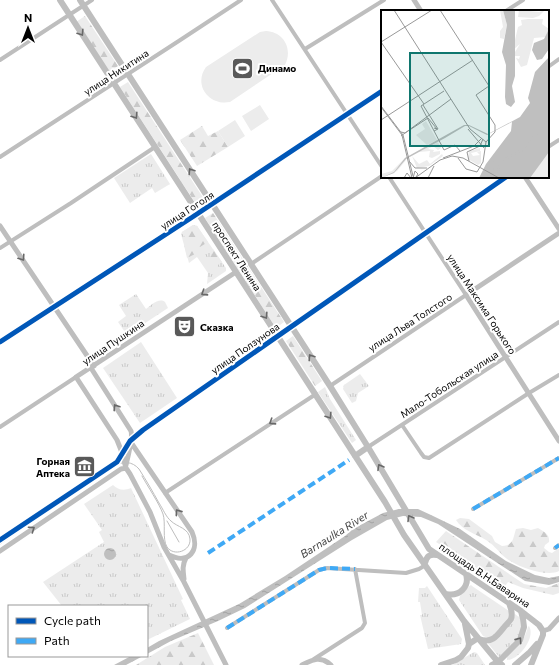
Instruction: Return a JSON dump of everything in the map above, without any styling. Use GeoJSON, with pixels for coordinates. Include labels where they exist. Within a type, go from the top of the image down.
{"type":"FeatureCollection","features":[{"type":"Feature","properties":{"kind":"main road","name":"проспект Ленина"},"geometry":{"type":"LineString","coordinates":[[60,0],[316,394],[385,502],[404,535],[425,564]]}},
{"type":"Feature","properties":{"kind":"main road","name":"проспект Ленина"},"geometry":{"type":"LineString","coordinates":[[86,2],[128,74],[330,386],[400,501]]}},
{"type":"Feature","properties":{"kind":"main road"},"geometry":{"type":"LineString","coordinates":[[355,456],[368,447]]}},
{"type":"Feature","properties":{"kind":"main road","name":"площадь В.Н.Баварина"},"geometry":{"type":"LineString","coordinates":[[400,501],[429,549],[521,611],[539,625],[543,631]]}},
{"type":"Feature","properties":{"kind":"main road"},"geometry":{"type":"LineString","coordinates":[[437,554],[430,554],[425,564],[464,621],[498,664],[520,640],[524,626],[521,611]]}},
{"type":"Feature","properties":{"kind":"main road"},"geometry":{"type":"LineString","coordinates":[[446,594],[454,595],[461,592],[467,581],[466,574]]}},
{"type":"Feature","properties":{"kind":"main road"},"geometry":{"type":"LineString","coordinates":[[478,638],[484,641],[489,641],[500,633],[511,619],[512,613],[509,603]]}},
{"type":"Feature","properties":{"kind":"main road"},"geometry":{"type":"LineString","coordinates":[[441,665],[461,657],[468,648],[468,633],[464,621]]}},
{"type":"Feature","properties":{"kind":"main road"},"geometry":{"type":"LineString","coordinates":[[531,665],[543,631]]}},
{"type":"Feature","properties":{"kind":"main road"},"geometry":{"type":"LineString","coordinates":[[469,644],[478,638]]}},
{"type":"Feature","properties":{"kind":"main road"},"geometry":{"type":"LineString","coordinates":[[515,665],[530,652],[541,639]]}},
{"type":"Feature","properties":{"kind":"street","name":"улица Никитина"},"geometry":{"type":"LineString","coordinates":[[0,157],[241,0]]}},
{"type":"Feature","properties":{"kind":"street"},"geometry":{"type":"LineString","coordinates":[[272,0],[381,165]]}},
{"type":"Feature","properties":{"kind":"street"},"geometry":{"type":"LineString","coordinates":[[305,49],[384,0]]}},
{"type":"Feature","properties":{"kind":"street"},"geometry":{"type":"LineString","coordinates":[[414,0],[420,10]]}},
{"type":"Feature","properties":{"kind":"street"},"geometry":{"type":"LineString","coordinates":[[508,10],[523,0]]}},
{"type":"Feature","properties":{"kind":"street"},"geometry":{"type":"LineString","coordinates":[[0,60],[86,2]]}},
{"type":"Feature","properties":{"kind":"street"},"geometry":{"type":"LineString","coordinates":[[549,66],[559,59]]}},
{"type":"Feature","properties":{"kind":"street","name":"улица Гоголя"},"geometry":{"type":"LineString","coordinates":[[0,342],[381,92]]}},
{"type":"Feature","properties":{"kind":"street"},"geometry":{"type":"LineString","coordinates":[[549,146],[559,140]]}},
{"type":"Feature","properties":{"kind":"street"},"geometry":{"type":"LineString","coordinates":[[0,248],[155,147]]}},
{"type":"Feature","properties":{"kind":"street"},"geometry":{"type":"LineString","coordinates":[[251,264],[381,177]]}},
{"type":"Feature","properties":{"kind":"street","name":"улица Максима Горького"},"geometry":{"type":"LineString","coordinates":[[390,178],[559,440]]}},
{"type":"Feature","properties":{"kind":"street","name":"улица Ползунова"},"geometry":{"type":"LineString","coordinates":[[0,540],[117,462],[130,442],[143,430],[505,178]]}},
{"type":"Feature","properties":{"kind":"street"},"geometry":{"type":"LineString","coordinates":[[526,178],[559,229]]}},
{"type":"Feature","properties":{"kind":"street"},"geometry":{"type":"LineString","coordinates":[[0,226],[55,306],[132,431],[132,438],[125,469],[0,550]]}},
{"type":"Feature","properties":{"kind":"street","name":"улица Льва Толстого"},"geometry":{"type":"LineString","coordinates":[[330,386],[559,233]]}},
{"type":"Feature","properties":{"kind":"street","name":"улица Пушкина"},"geometry":{"type":"LineString","coordinates":[[0,427],[236,272]]}},
{"type":"Feature","properties":{"kind":"street","name":"Мало-Тобольская улица"},"geometry":{"type":"LineString","coordinates":[[368,447],[559,322]]}},
{"type":"Feature","properties":{"kind":"street"},"geometry":{"type":"LineString","coordinates":[[402,425],[421,453],[429,458],[559,375]]}},
{"type":"Feature","properties":{"kind":"street"},"geometry":{"type":"LineString","coordinates":[[76,377],[117,440],[125,469],[150,512],[161,541],[184,582],[226,665]]}},
{"type":"Feature","properties":{"kind":"street"},"geometry":{"type":"LineString","coordinates":[[165,493],[316,394]]}},
{"type":"Feature","properties":{"kind":"street"},"geometry":{"type":"LineString","coordinates":[[117,440],[124,443],[130,442]]}},
{"type":"Feature","properties":{"kind":"street"},"geometry":{"type":"LineString","coordinates":[[130,442],[195,538],[195,545],[190,556],[181,559],[168,555]]}},
{"type":"Feature","properties":{"kind":"street"},"geometry":{"type":"LineString","coordinates":[[473,509],[559,458]]}},
{"type":"Feature","properties":{"kind":"street"},"geometry":{"type":"LineString","coordinates":[[184,582],[183,567],[186,558]]}},
{"type":"Feature","properties":{"kind":"street"},"geometry":{"type":"LineString","coordinates":[[227,628],[318,570],[326,568],[406,573],[419,569],[425,564]]}},
{"type":"Feature","properties":{"kind":"street"},"geometry":{"type":"LineString","coordinates":[[302,665],[362,628],[365,623],[355,569]]}},
{"type":"Feature","properties":{"kind":"street"},"geometry":{"type":"LineString","coordinates":[[543,631],[549,629],[559,618]]}},
{"type":"Feature","properties":{"kind":"street"},"geometry":{"type":"LineString","coordinates":[[314,659],[322,659],[331,665]]}},
{"type":"Feature","properties":{"kind":"green space"},"geometry":{"type":"Polygon","coordinates":[[[85,16],[118,66],[109,72],[76,22],[85,16]]]}},
{"type":"Feature","properties":{"kind":"green space","name":"Динамо"},"geometry":{"type":"Polygon","coordinates":[[[266,31],[278,34],[285,42],[288,53],[285,65],[230,102],[216,101],[205,93],[201,81],[202,74],[206,67],[260,32],[266,31]]]}},
{"type":"Feature","properties":{"kind":"green space"},"geometry":{"type":"Polygon","coordinates":[[[128,82],[204,199],[196,204],[120,87],[128,82]]]}},
{"type":"Feature","properties":{"kind":"green space"},"geometry":{"type":"Polygon","coordinates":[[[260,105],[269,119],[251,131],[242,116],[260,105]]]}},
{"type":"Feature","properties":{"kind":"green space"},"geometry":{"type":"Polygon","coordinates":[[[235,120],[245,136],[228,147],[218,131],[235,120]]]}},
{"type":"Feature","properties":{"kind":"green space"},"geometry":{"type":"Polygon","coordinates":[[[202,126],[208,136],[218,131],[228,147],[197,166],[180,140],[202,126]]]}},
{"type":"Feature","properties":{"kind":"green space"},"geometry":{"type":"Polygon","coordinates":[[[151,154],[170,184],[155,193],[152,188],[130,203],[114,178],[151,154]]]}},
{"type":"Feature","properties":{"kind":"green space"},"geometry":{"type":"Polygon","coordinates":[[[213,213],[284,322],[276,328],[205,218],[213,213]]]}},
{"type":"Feature","properties":{"kind":"green space"},"geometry":{"type":"Polygon","coordinates":[[[193,225],[197,226],[226,268],[226,271],[207,284],[208,273],[197,257],[189,263],[181,234],[193,225]]]}},
{"type":"Feature","properties":{"kind":"green space"},"geometry":{"type":"Polygon","coordinates":[[[193,225],[197,226],[208,242],[195,250],[197,253],[187,258],[184,245],[185,237],[182,232],[193,225]]]}},
{"type":"Feature","properties":{"kind":"green space"},"geometry":{"type":"Polygon","coordinates":[[[213,249],[222,262],[215,267],[210,259],[213,249]]]}},
{"type":"Feature","properties":{"kind":"green space"},"geometry":{"type":"Polygon","coordinates":[[[136,294],[146,309],[155,302],[160,301],[165,302],[168,308],[127,335],[118,322],[126,316],[119,305],[136,294]]]}},
{"type":"Feature","properties":{"kind":"green space"},"geometry":{"type":"Polygon","coordinates":[[[293,336],[322,381],[315,386],[286,341],[293,336]]]}},
{"type":"Feature","properties":{"kind":"green space"},"geometry":{"type":"Polygon","coordinates":[[[141,342],[177,398],[140,423],[103,368],[141,342]]]}},
{"type":"Feature","properties":{"kind":"green space"},"geometry":{"type":"Polygon","coordinates":[[[360,374],[369,386],[358,393],[356,401],[352,403],[343,389],[344,385],[360,374]]]}},
{"type":"Feature","properties":{"kind":"green space"},"geometry":{"type":"Polygon","coordinates":[[[325,387],[330,399],[356,440],[352,443],[318,392],[325,387]]]}},
{"type":"Feature","properties":{"kind":"green space"},"geometry":{"type":"Polygon","coordinates":[[[113,485],[121,490],[131,488],[183,599],[181,600],[190,619],[148,640],[148,605],[61,605],[43,582],[104,542],[99,532],[102,530],[84,504],[113,485]]]}},
{"type":"Feature","properties":{"kind":"green space"},"geometry":{"type":"Polygon","coordinates":[[[460,518],[469,519],[492,536],[495,542],[502,546],[511,543],[516,529],[523,528],[531,530],[538,528],[549,537],[549,542],[544,548],[552,553],[559,548],[559,571],[554,573],[542,572],[522,567],[512,562],[490,542],[470,532],[462,526],[456,520],[460,518]]]}},
{"type":"Feature","properties":{"kind":"green space"},"geometry":{"type":"Polygon","coordinates":[[[446,531],[524,584],[546,588],[559,583],[559,593],[553,595],[523,588],[508,582],[505,586],[436,542],[446,531]]]}},
{"type":"Feature","properties":{"kind":"green space"},"geometry":{"type":"Polygon","coordinates":[[[471,585],[509,611],[510,619],[498,633],[491,637],[483,636],[459,600],[460,596],[471,585]]]}},
{"type":"Feature","properties":{"kind":"green space"},"geometry":{"type":"Polygon","coordinates":[[[427,586],[462,639],[461,644],[428,649],[420,615],[422,615],[420,602],[418,602],[419,588],[425,588],[427,586]]]}},
{"type":"Feature","properties":{"kind":"green space"},"geometry":{"type":"Polygon","coordinates":[[[515,614],[520,618],[521,628],[518,638],[499,657],[487,642],[512,623],[515,614]]]}},
{"type":"Feature","properties":{"kind":"green space"},"geometry":{"type":"Polygon","coordinates":[[[529,626],[531,631],[525,647],[512,659],[507,660],[507,657],[522,640],[529,626]]]}},
{"type":"Feature","properties":{"kind":"green space"},"geometry":{"type":"Polygon","coordinates":[[[198,633],[214,665],[136,665],[165,647],[198,633]]]}},
{"type":"Feature","properties":{"kind":"green space"},"geometry":{"type":"Polygon","coordinates":[[[474,652],[477,653],[485,665],[452,665],[474,652]]]}},
{"type":"Feature","properties":{"kind":"water"},"geometry":{"type":"Polygon","coordinates":[[[399,509],[418,509],[460,529],[506,561],[535,575],[549,578],[559,576],[559,582],[549,585],[525,581],[438,524],[421,517],[403,516],[387,520],[352,540],[245,608],[171,641],[148,653],[148,647],[239,604],[285,576],[345,536],[353,529],[383,513],[399,509]]]}},
{"type":"Feature","properties":{"kind":"water"},"geometry":{"type":"Polygon","coordinates":[[[108,548],[112,548],[116,554],[112,560],[108,560],[104,556],[104,552],[108,548]]]}},
{"type":"Feature","properties":{"kind":"water"},"geometry":{"type":"Polygon","coordinates":[[[129,657],[141,657],[126,665],[114,665],[129,657]]]}},
{"type":"Feature","properties":{"kind":"tram line"},"geometry":{"type":"LineString","coordinates":[[0,544],[114,466],[121,463],[130,463],[139,469],[169,519],[185,530],[189,535],[190,543],[188,547],[182,551],[174,552],[167,547],[163,514],[142,476]]}},
{"type":"Feature","properties":{"kind":"tram line"},"geometry":{"type":"LineString","coordinates":[[167,521],[179,542]]}},
{"type":"Feature","properties":{"kind":"marked path"},"geometry":{"type":"LineString","coordinates":[[473,509],[559,458]]}},
{"type":"Feature","properties":{"kind":"marked path"},"geometry":{"type":"LineString","coordinates":[[208,553],[349,460]]}},
{"type":"Feature","properties":{"kind":"marked path"},"geometry":{"type":"LineString","coordinates":[[555,548],[559,545]]}},
{"type":"Feature","properties":{"kind":"marked path"},"geometry":{"type":"LineString","coordinates":[[227,628],[319,570],[327,568],[355,569]]}},
{"type":"Feature","properties":{"kind":"cycle path"},"geometry":{"type":"LineString","coordinates":[[0,342],[194,216],[381,92]]}},
{"type":"Feature","properties":{"kind":"cycle path"},"geometry":{"type":"LineString","coordinates":[[0,540],[117,462],[130,441],[143,430],[505,178]]}},
{"type":"Feature","properties":{"kind":"place","name":"Динамо"},"geometry":{"type":"Point","coordinates":[243,68]}},
{"type":"Feature","properties":{"kind":"place","name":"Сказка"},"geometry":{"type":"Point","coordinates":[185,327]}},
{"type":"Feature","properties":{"kind":"place","name":"Горная Аптека"},"geometry":{"type":"Point","coordinates":[85,467]}},
{"type":"Feature","properties":{"kind":"water label","name":"Barnaulka River"},"geometry":{"type":"Point","coordinates":[334,534]}}]}
